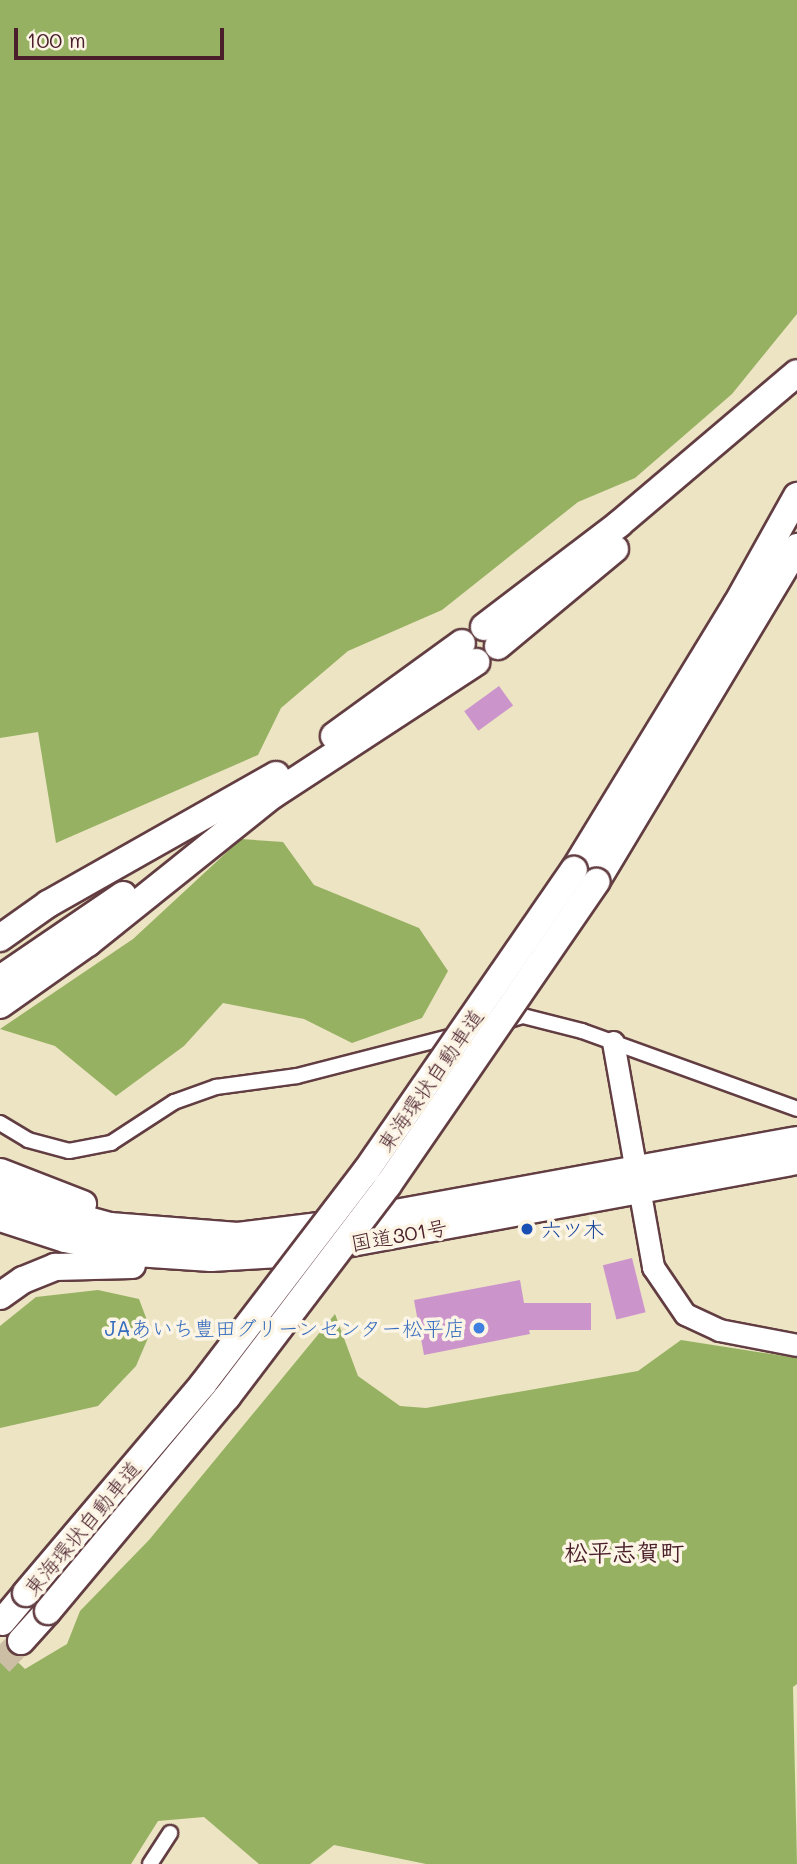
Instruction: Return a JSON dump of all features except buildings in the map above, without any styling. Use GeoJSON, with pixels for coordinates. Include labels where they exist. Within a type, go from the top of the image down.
{"type":"FeatureCollection","features":[{"type":"Feature","properties":{"kind":"highway"},"geometry":{"type":"LineString","coordinates":[[797,373],[491,636],[797,393]]}},
{"type":"Feature","properties":{"kind":"highway","name":"東海環状自動車道"},"geometry":{"type":"LineString","coordinates":[[22,1641],[227,1397],[388,1185],[585,876],[677,703],[795,500]]}},
{"type":"Feature","properties":{"kind":"highway","name":"東海環状自動車道"},"geometry":{"type":"LineString","coordinates":[[2,1622],[203,1384],[366,1171],[585,876],[708,701],[797,547]]}},
{"type":"Feature","properties":{"kind":"highway"},"geometry":{"type":"LineString","coordinates":[[0,979],[469,652]]}},
{"type":"Feature","properties":{"kind":"highway"},"geometry":{"type":"LineString","coordinates":[[0,937],[48,904],[269,789]]}},
{"type":"Feature","properties":{"kind":"highway"},"geometry":{"type":"LineString","coordinates":[[0,961],[269,789]]}},
{"type":"Feature","properties":{"kind":"highway"},"geometry":{"type":"LineString","coordinates":[[0,1005],[88,943],[269,789]]}},
{"type":"Feature","properties":{"kind":"highway","name":"国道301号"},"geometry":{"type":"LineString","coordinates":[[0,1218],[65,1239],[136,1253],[211,1258],[297,1253],[637,1179],[797,1140]]}},
{"type":"Feature","properties":{"kind":"highway","name":"国道301号"},"geometry":{"type":"LineString","coordinates":[[0,1196],[110,1226],[205,1236],[301,1230],[398,1212],[637,1179],[797,1161]]}},
{"type":"Feature","properties":{"kind":"highway"},"geometry":{"type":"LineString","coordinates":[[0,1172],[107,1210],[197,1226],[276,1227],[398,1212]]}},
{"type":"Feature","properties":{"kind":"highway"},"geometry":{"type":"LineString","coordinates":[[0,1296],[23,1280],[55,1267],[207,1264],[297,1253]]}},
{"type":"Feature","properties":{"kind":"street"},"geometry":{"type":"LineString","coordinates":[[0,1123],[28,1140],[69,1151],[111,1143],[174,1102],[216,1087],[297,1076],[523,1016],[613,1042],[797,1109]]}},
{"type":"Feature","properties":{"kind":"street"},"geometry":{"type":"LineString","coordinates":[[613,1042],[653,1267],[685,1314],[719,1330],[797,1345]]}},
{"type":"Feature","properties":{"kind":"street"},"geometry":{"type":"LineString","coordinates":[[150,1864],[170,1833]]}},
{"type":"Feature","properties":{"kind":"green space"},"geometry":{"type":"Polygon","coordinates":[[[0,0],[797,0],[797,314],[732,394],[635,478],[578,502],[442,610],[348,651],[281,708],[258,755],[56,843],[38,732],[0,738],[0,0]]]}},
{"type":"Feature","properties":{"kind":"green space"},"geometry":{"type":"Polygon","coordinates":[[[241,839],[283,842],[314,885],[419,928],[448,971],[422,1018],[352,1043],[304,1019],[223,1003],[184,1046],[116,1096],[55,1046],[0,1029],[133,939],[241,839]]]}},
{"type":"Feature","properties":{"kind":"green space"},"geometry":{"type":"Polygon","coordinates":[[[98,1290],[139,1299],[151,1331],[136,1366],[98,1406],[0,1428],[0,1326],[36,1297],[98,1290]]]}},
{"type":"Feature","properties":{"kind":"green space"},"geometry":{"type":"Polygon","coordinates":[[[335,1314],[358,1376],[400,1406],[426,1408],[638,1371],[681,1340],[797,1358],[797,1684],[793,1687],[797,1864],[426,1864],[334,1845],[310,1864],[259,1864],[204,1817],[158,1821],[131,1864],[0,1864],[0,1645],[25,1669],[67,1644],[80,1611],[149,1540],[335,1314]]]}},
{"type":"Feature","properties":{"kind":"tunnel"},"geometry":{"type":"LineString","coordinates":[[0,1663],[21,1641]]}},
{"type":"Feature","properties":{"kind":"place","name":"六ツ木"},"geometry":{"type":"Point","coordinates":[527,1229]}},
{"type":"Feature","properties":{"kind":"place","name":"JAあいち豊田グリーンセンター松平店"},"geometry":{"type":"Point","coordinates":[479,1328]}},
{"type":"Feature","properties":{"kind":"district","name":"松平志賀町"},"geometry":{"type":"Point","coordinates":[624,1552]}}]}
